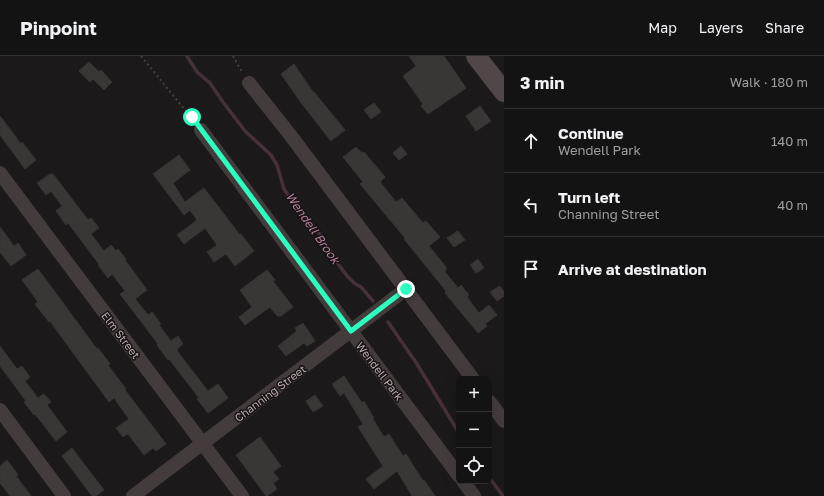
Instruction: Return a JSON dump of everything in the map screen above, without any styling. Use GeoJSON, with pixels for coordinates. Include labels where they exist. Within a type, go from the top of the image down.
{"type":"FeatureCollection","features":[{"type":"Feature","properties":{"kind":"street"},"geometry":{"type":"LineString","coordinates":[[476,56],[504,92]]}},
{"type":"Feature","properties":{"kind":"street"},"geometry":{"type":"LineString","coordinates":[[249,83],[471,376]]}},
{"type":"Feature","properties":{"kind":"street","name":"Wendell Park"},"geometry":{"type":"LineString","coordinates":[[201,130],[456,472]]}},
{"type":"Feature","properties":{"kind":"street","name":"Elm Street"},"geometry":{"type":"LineString","coordinates":[[0,173],[242,496]]}},
{"type":"Feature","properties":{"kind":"street","name":"Channing Street"},"geometry":{"type":"LineString","coordinates":[[134,496],[406,289]]}},
{"type":"Feature","properties":{"kind":"street"},"geometry":{"type":"LineString","coordinates":[[492,405],[504,421]]}},
{"type":"Feature","properties":{"kind":"street"},"geometry":{"type":"LineString","coordinates":[[0,410],[64,496]]}},
{"type":"Feature","properties":{"kind":"street"},"geometry":{"type":"LineString","coordinates":[[465,484],[474,496]]}},
{"type":"Feature","properties":{"kind":"path"},"geometry":{"type":"LineString","coordinates":[[141,56],[201,130]]}},
{"type":"Feature","properties":{"kind":"path"},"geometry":{"type":"LineString","coordinates":[[233,56],[249,83]]}},
{"type":"Feature","properties":{"kind":"building"},"geometry":{"type":"Polygon","coordinates":[[[409,56],[444,56],[466,88],[428,114],[421,106],[423,104],[403,76],[416,66],[409,56]]]}},
{"type":"Feature","properties":{"kind":"building"},"geometry":{"type":"Polygon","coordinates":[[[89,62],[99,72],[101,70],[112,82],[104,90],[93,79],[90,82],[79,71],[89,62]]]}},
{"type":"Feature","properties":{"kind":"building"},"geometry":{"type":"Polygon","coordinates":[[[294,64],[313,92],[345,130],[331,141],[281,74],[294,64]]]}},
{"type":"Feature","properties":{"kind":"building"},"geometry":{"type":"Polygon","coordinates":[[[374,103],[381,112],[371,119],[364,110],[374,103]]]}},
{"type":"Feature","properties":{"kind":"building"},"geometry":{"type":"Polygon","coordinates":[[[480,106],[491,121],[476,131],[466,116],[480,106]]]}},
{"type":"Feature","properties":{"kind":"building"},"geometry":{"type":"Polygon","coordinates":[[[0,116],[21,144],[22,142],[36,160],[25,169],[0,135],[0,116]]]}},
{"type":"Feature","properties":{"kind":"building"},"geometry":{"type":"Polygon","coordinates":[[[401,146],[407,154],[399,160],[393,153],[401,146]]]}},
{"type":"Feature","properties":{"kind":"building"},"geometry":{"type":"Polygon","coordinates":[[[356,147],[362,153],[364,152],[385,177],[380,182],[396,202],[402,198],[423,223],[426,221],[440,237],[429,246],[446,267],[445,272],[458,288],[461,285],[469,295],[467,297],[479,313],[489,305],[497,315],[485,324],[487,326],[478,333],[445,293],[446,291],[404,239],[405,238],[360,184],[363,182],[343,157],[356,147]]]}},
{"type":"Feature","properties":{"kind":"building"},"geometry":{"type":"Polygon","coordinates":[[[179,155],[190,170],[173,183],[185,202],[204,188],[254,251],[235,266],[226,254],[214,262],[207,252],[217,245],[205,228],[184,244],[177,235],[197,220],[190,210],[184,215],[153,174],[179,155]]]}},
{"type":"Feature","properties":{"kind":"building"},"geometry":{"type":"Polygon","coordinates":[[[50,174],[53,174],[88,220],[91,218],[99,228],[91,234],[104,251],[111,245],[116,251],[118,249],[126,259],[125,260],[147,290],[135,299],[148,315],[152,312],[161,324],[159,325],[171,341],[178,336],[183,344],[177,349],[178,352],[208,391],[218,384],[228,398],[208,413],[197,399],[199,398],[169,359],[168,360],[157,345],[158,344],[120,294],[125,291],[112,274],[108,278],[68,223],[66,225],[56,211],[62,206],[51,191],[46,195],[37,183],[50,174]]]}},
{"type":"Feature","properties":{"kind":"building"},"geometry":{"type":"Polygon","coordinates":[[[0,227],[14,246],[18,243],[26,255],[11,266],[0,252],[0,227]]]}},
{"type":"Feature","properties":{"kind":"building"},"geometry":{"type":"Polygon","coordinates":[[[458,231],[465,240],[454,247],[447,238],[458,231]]]}},
{"type":"Feature","properties":{"kind":"building"},"geometry":{"type":"Polygon","coordinates":[[[478,259],[484,268],[476,273],[470,265],[478,259]]]}},
{"type":"Feature","properties":{"kind":"building"},"geometry":{"type":"Polygon","coordinates":[[[38,269],[97,349],[98,348],[110,364],[108,365],[126,389],[125,390],[166,444],[156,451],[153,448],[144,455],[128,434],[123,437],[116,428],[129,419],[114,398],[109,402],[50,321],[49,322],[35,304],[38,302],[22,280],[38,269]]]}},
{"type":"Feature","properties":{"kind":"building"},"geometry":{"type":"Polygon","coordinates":[[[267,270],[275,280],[273,281],[293,307],[281,316],[277,316],[270,307],[245,325],[239,317],[252,307],[240,290],[267,270]]]}},
{"type":"Feature","properties":{"kind":"building"},"geometry":{"type":"Polygon","coordinates":[[[500,286],[504,292],[504,296],[497,301],[490,292],[500,286]]]}},
{"type":"Feature","properties":{"kind":"building"},"geometry":{"type":"Polygon","coordinates":[[[303,323],[315,341],[307,346],[304,343],[286,356],[278,346],[297,331],[295,328],[303,323]]]}},
{"type":"Feature","properties":{"kind":"building"},"geometry":{"type":"Polygon","coordinates":[[[0,346],[17,369],[22,366],[30,377],[25,381],[38,398],[44,394],[51,402],[47,405],[67,432],[56,441],[24,402],[26,401],[0,366],[0,346]]]}},
{"type":"Feature","properties":{"kind":"building"},"geometry":{"type":"Polygon","coordinates":[[[344,376],[362,403],[364,401],[384,437],[389,434],[403,456],[406,454],[423,481],[424,480],[435,496],[412,496],[397,471],[374,489],[366,479],[383,466],[358,427],[363,424],[344,393],[340,396],[332,384],[344,376]]]}},
{"type":"Feature","properties":{"kind":"building"},"geometry":{"type":"Polygon","coordinates":[[[315,395],[323,406],[313,412],[306,401],[315,395]]]}},
{"type":"Feature","properties":{"kind":"building"},"geometry":{"type":"Polygon","coordinates":[[[260,437],[281,466],[273,472],[279,479],[273,483],[277,489],[267,496],[236,455],[260,437]]]}},
{"type":"Feature","properties":{"kind":"building"},"geometry":{"type":"Polygon","coordinates":[[[72,448],[104,490],[96,496],[92,496],[62,456],[72,448]]]}},
{"type":"Feature","properties":{"kind":"building"},"geometry":{"type":"Polygon","coordinates":[[[7,460],[18,475],[16,476],[31,496],[10,496],[0,483],[0,466],[7,460]]]}},
{"type":"Feature","properties":{"kind":"waterway","name":"Wendell Brook"},"geometry":{"type":"LineString","coordinates":[[187,56],[197,72],[210,83],[245,131],[271,155],[277,165],[284,189],[290,198],[302,215],[324,240],[347,276],[361,287],[373,301]]}},
{"type":"Feature","properties":{"kind":"waterway","name":"Wendell Brook"},"geometry":{"type":"LineString","coordinates":[[388,322],[417,364],[456,428]]}},
{"type":"Feature","properties":{"kind":"waterway","name":"Wendell Brook"},"geometry":{"type":"LineString","coordinates":[[492,481],[503,496]]}},
{"type":"Feature","properties":{"kind":"route"},"geometry":{"type":"LineString","coordinates":[[192,117],[351,331],[406,289]]}}]}
